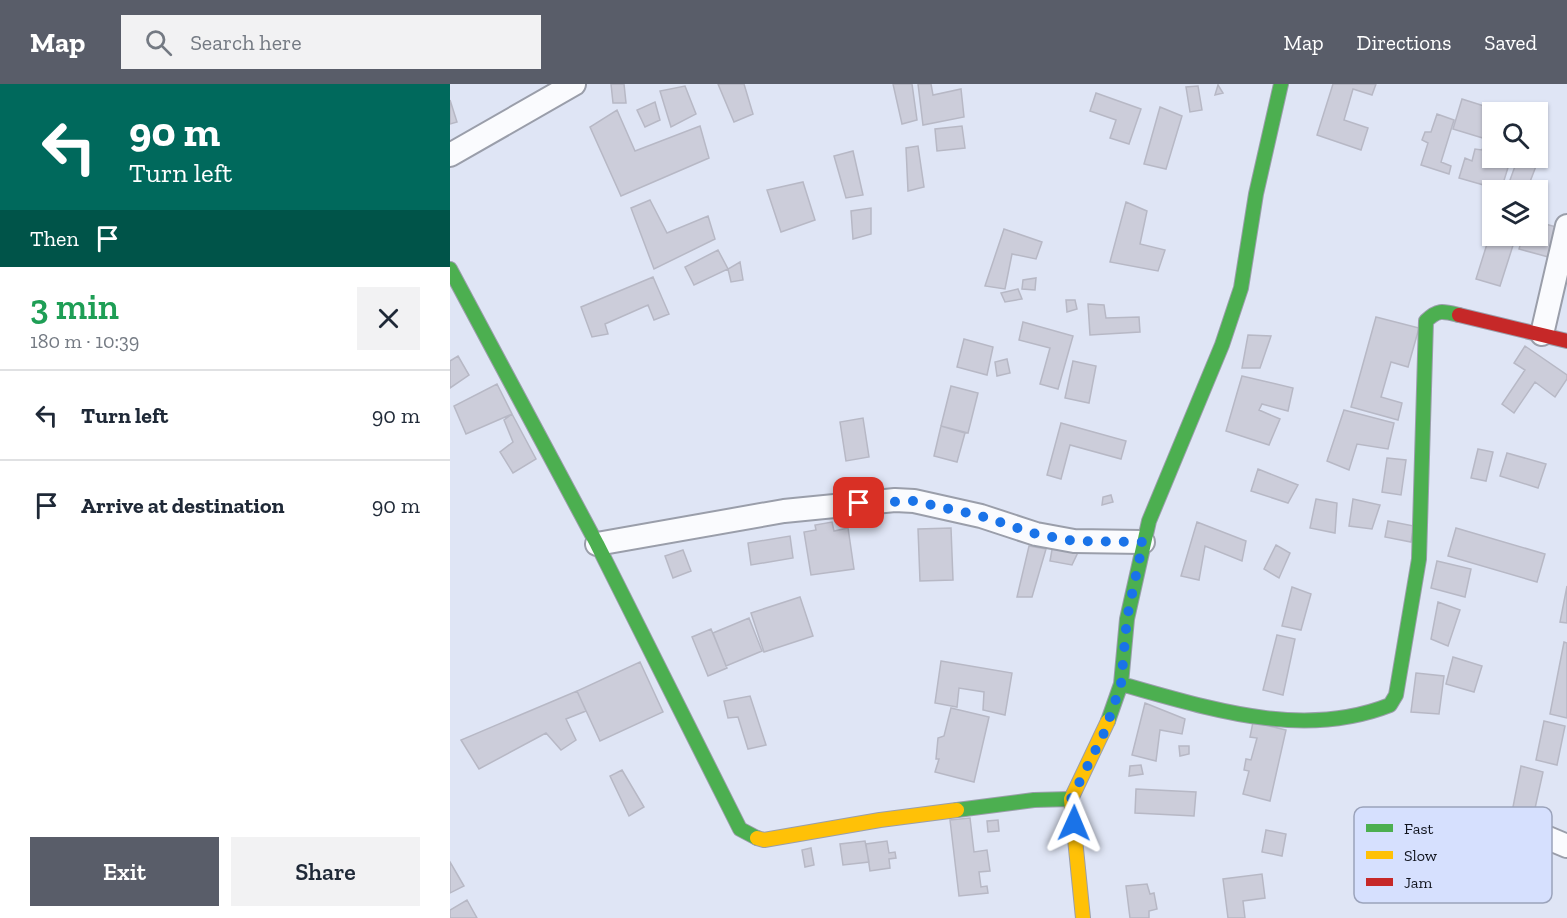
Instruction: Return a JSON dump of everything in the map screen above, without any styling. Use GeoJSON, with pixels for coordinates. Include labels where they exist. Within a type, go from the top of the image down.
{"type":"FeatureCollection","features":[{"type":"Feature","properties":{"kind":"street"},"geometry":{"type":"LineString","coordinates":[[1083,918],[1071,799],[1105,731],[1121,684],[1127,618],[1143,542],[1222,345],[1241,288],[1256,194],[1281,84]]}},
{"type":"Feature","properties":{"kind":"street"},"geometry":{"type":"LineString","coordinates":[[450,156],[566,87]]}},
{"type":"Feature","properties":{"kind":"street"},"geometry":{"type":"LineString","coordinates":[[1542,334],[1567,226]]}},
{"type":"Feature","properties":{"kind":"street"},"geometry":{"type":"LineString","coordinates":[[450,269],[597,544],[740,829],[764,840],[879,820],[1034,800],[1071,799]]}},
{"type":"Feature","properties":{"kind":"street"},"geometry":{"type":"LineString","coordinates":[[1121,684],[1182,701],[1262,719],[1329,721],[1390,705],[1396,695],[1419,559],[1426,321],[1434,313],[1443,311],[1567,341]]}},
{"type":"Feature","properties":{"kind":"street"},"geometry":{"type":"LineString","coordinates":[[597,544],[784,511],[896,500],[914,501],[970,513],[1036,534],[1074,541],[1143,542]]}},
{"type":"Feature","properties":{"kind":"street"},"geometry":{"type":"LineString","coordinates":[[1552,840],[1567,846]]}},
{"type":"Feature","properties":{"kind":"building"},"geometry":{"type":"Polygon","coordinates":[[[611,84],[624,84],[626,103],[613,103],[611,84]]]}},
{"type":"Feature","properties":{"kind":"building"},"geometry":{"type":"Polygon","coordinates":[[[718,84],[744,84],[753,114],[734,122],[718,84]]]}},
{"type":"Feature","properties":{"kind":"building"},"geometry":{"type":"Polygon","coordinates":[[[893,84],[912,84],[917,120],[902,124],[893,84]]]}},
{"type":"Feature","properties":{"kind":"building"},"geometry":{"type":"Polygon","coordinates":[[[918,84],[931,84],[933,95],[961,89],[964,117],[923,125],[918,84]]]}},
{"type":"Feature","properties":{"kind":"building"},"geometry":{"type":"Polygon","coordinates":[[[1333,84],[1376,84],[1372,95],[1353,89],[1344,120],[1368,128],[1361,150],[1317,135],[1333,84]]]}},
{"type":"Feature","properties":{"kind":"building"},"geometry":{"type":"Polygon","coordinates":[[[1218,85],[1223,93],[1215,95],[1218,85]]]}},
{"type":"Feature","properties":{"kind":"building"},"geometry":{"type":"Polygon","coordinates":[[[685,86],[696,114],[671,127],[660,91],[685,86]]]}},
{"type":"Feature","properties":{"kind":"building"},"geometry":{"type":"Polygon","coordinates":[[[1198,86],[1202,110],[1190,112],[1186,87],[1198,86]]]}},
{"type":"Feature","properties":{"kind":"building"},"geometry":{"type":"Polygon","coordinates":[[[1096,93],[1141,109],[1129,144],[1110,138],[1116,120],[1090,111],[1096,93]]]}},
{"type":"Feature","properties":{"kind":"building"},"geometry":{"type":"Polygon","coordinates":[[[1462,99],[1482,105],[1482,138],[1453,129],[1462,99]]]}},
{"type":"Feature","properties":{"kind":"building"},"geometry":{"type":"Polygon","coordinates":[[[450,100],[457,122],[450,124],[450,100]]]}},
{"type":"Feature","properties":{"kind":"building"},"geometry":{"type":"Polygon","coordinates":[[[655,102],[660,120],[645,127],[637,110],[655,102]]]}},
{"type":"Feature","properties":{"kind":"building"},"geometry":{"type":"Polygon","coordinates":[[[1160,107],[1182,116],[1166,169],[1144,164],[1160,107]]]}},
{"type":"Feature","properties":{"kind":"building"},"geometry":{"type":"Polygon","coordinates":[[[617,110],[635,151],[700,126],[709,158],[621,196],[590,127],[617,110]]]}},
{"type":"Feature","properties":{"kind":"building"},"geometry":{"type":"Polygon","coordinates":[[[1437,114],[1454,120],[1441,162],[1451,166],[1449,174],[1421,165],[1428,143],[1422,140],[1425,132],[1431,132],[1437,114]]]}},
{"type":"Feature","properties":{"kind":"building"},"geometry":{"type":"Polygon","coordinates":[[[962,126],[965,148],[937,151],[935,129],[962,126]]]}},
{"type":"Feature","properties":{"kind":"building"},"geometry":{"type":"Polygon","coordinates":[[[918,146],[924,187],[908,191],[906,148],[918,146]]]}},
{"type":"Feature","properties":{"kind":"building"},"geometry":{"type":"Polygon","coordinates":[[[1475,149],[1482,150],[1482,168],[1508,168],[1504,180],[1482,180],[1482,185],[1459,178],[1465,158],[1472,161],[1475,149]]]}},
{"type":"Feature","properties":{"kind":"building"},"geometry":{"type":"Polygon","coordinates":[[[853,151],[863,195],[846,198],[834,156],[853,151]]]}},
{"type":"Feature","properties":{"kind":"building"},"geometry":{"type":"Polygon","coordinates":[[[1514,168],[1535,168],[1531,180],[1510,180],[1514,168]]]}},
{"type":"Feature","properties":{"kind":"building"},"geometry":{"type":"Polygon","coordinates":[[[803,182],[815,220],[781,232],[767,190],[803,182]]]}},
{"type":"Feature","properties":{"kind":"building"},"geometry":{"type":"Polygon","coordinates":[[[650,200],[667,233],[708,216],[715,239],[654,269],[631,208],[650,200]]]}},
{"type":"Feature","properties":{"kind":"building"},"geometry":{"type":"Polygon","coordinates":[[[1126,202],[1147,211],[1140,244],[1165,250],[1158,271],[1110,262],[1126,202]]]}},
{"type":"Feature","properties":{"kind":"building"},"geometry":{"type":"Polygon","coordinates":[[[871,208],[871,234],[853,239],[851,211],[871,208]]]}},
{"type":"Feature","properties":{"kind":"building"},"geometry":{"type":"Polygon","coordinates":[[[1548,225],[1560,228],[1552,258],[1519,249],[1520,246],[1548,246],[1548,225]]]}},
{"type":"Feature","properties":{"kind":"building"},"geometry":{"type":"Polygon","coordinates":[[[1004,229],[1042,242],[1036,259],[1012,254],[1005,289],[985,286],[1004,229]]]}},
{"type":"Feature","properties":{"kind":"building"},"geometry":{"type":"Polygon","coordinates":[[[1486,246],[1513,246],[1500,286],[1476,279],[1486,246]]]}},
{"type":"Feature","properties":{"kind":"building"},"geometry":{"type":"Polygon","coordinates":[[[718,250],[728,269],[694,285],[685,267],[718,250]]]}},
{"type":"Feature","properties":{"kind":"building"},"geometry":{"type":"Polygon","coordinates":[[[740,262],[743,280],[731,282],[728,269],[740,262]]]}},
{"type":"Feature","properties":{"kind":"building"},"geometry":{"type":"Polygon","coordinates":[[[653,277],[669,314],[654,320],[648,305],[605,324],[608,334],[592,337],[581,307],[653,277]]]}},
{"type":"Feature","properties":{"kind":"building"},"geometry":{"type":"Polygon","coordinates":[[[1036,278],[1035,290],[1022,289],[1023,280],[1036,278]]]}},
{"type":"Feature","properties":{"kind":"building"},"geometry":{"type":"Polygon","coordinates":[[[1018,289],[1022,299],[1005,302],[1001,293],[1018,289]]]}},
{"type":"Feature","properties":{"kind":"building"},"geometry":{"type":"Polygon","coordinates":[[[1066,300],[1075,300],[1077,309],[1067,312],[1066,300]]]}},
{"type":"Feature","properties":{"kind":"building"},"geometry":{"type":"Polygon","coordinates":[[[1088,304],[1104,305],[1106,318],[1139,317],[1140,332],[1090,335],[1088,304]]]}},
{"type":"Feature","properties":{"kind":"building"},"geometry":{"type":"Polygon","coordinates":[[[1376,317],[1419,328],[1408,367],[1391,362],[1381,397],[1402,403],[1398,420],[1351,407],[1376,317]]]}},
{"type":"Feature","properties":{"kind":"building"},"geometry":{"type":"Polygon","coordinates":[[[1023,322],[1073,336],[1058,389],[1040,384],[1050,348],[1019,340],[1023,322]]]}},
{"type":"Feature","properties":{"kind":"building"},"geometry":{"type":"Polygon","coordinates":[[[1248,335],[1271,336],[1260,368],[1242,368],[1248,335]]]}},
{"type":"Feature","properties":{"kind":"building"},"geometry":{"type":"Polygon","coordinates":[[[964,339],[993,347],[987,375],[957,367],[964,339]]]}},
{"type":"Feature","properties":{"kind":"building"},"geometry":{"type":"Polygon","coordinates":[[[1525,346],[1567,375],[1567,379],[1555,397],[1535,382],[1514,413],[1502,404],[1525,370],[1514,363],[1525,346]]]}},
{"type":"Feature","properties":{"kind":"building"},"geometry":{"type":"Polygon","coordinates":[[[458,356],[469,375],[450,388],[450,361],[458,356]]]}},
{"type":"Feature","properties":{"kind":"building"},"geometry":{"type":"Polygon","coordinates":[[[1007,359],[1010,373],[997,376],[995,362],[1007,359]]]}},
{"type":"Feature","properties":{"kind":"building"},"geometry":{"type":"Polygon","coordinates":[[[1073,361],[1096,366],[1089,403],[1065,398],[1073,361]]]}},
{"type":"Feature","properties":{"kind":"building"},"geometry":{"type":"Polygon","coordinates":[[[1242,376],[1293,388],[1288,411],[1262,404],[1259,410],[1280,419],[1269,445],[1226,431],[1242,376]]]}},
{"type":"Feature","properties":{"kind":"building"},"geometry":{"type":"Polygon","coordinates":[[[497,384],[512,414],[466,434],[454,406],[497,384]]]}},
{"type":"Feature","properties":{"kind":"building"},"geometry":{"type":"Polygon","coordinates":[[[951,386],[978,393],[968,433],[941,426],[951,386]]]}},
{"type":"Feature","properties":{"kind":"building"},"geometry":{"type":"Polygon","coordinates":[[[1344,410],[1394,423],[1388,449],[1357,444],[1349,470],[1327,461],[1344,410]]]}},
{"type":"Feature","properties":{"kind":"building"},"geometry":{"type":"Polygon","coordinates":[[[512,414],[536,459],[513,473],[500,452],[513,442],[504,420],[512,414]]]}},
{"type":"Feature","properties":{"kind":"building"},"geometry":{"type":"Polygon","coordinates":[[[863,418],[869,457],[846,461],[840,422],[863,418]]]}},
{"type":"Feature","properties":{"kind":"building"},"geometry":{"type":"Polygon","coordinates":[[[1061,423],[1126,441],[1121,459],[1070,445],[1061,479],[1047,475],[1061,423]]]}},
{"type":"Feature","properties":{"kind":"building"},"geometry":{"type":"Polygon","coordinates":[[[941,426],[965,433],[957,462],[934,456],[941,426]]]}},
{"type":"Feature","properties":{"kind":"building"},"geometry":{"type":"Polygon","coordinates":[[[1478,449],[1493,452],[1486,481],[1471,478],[1478,449]]]}},
{"type":"Feature","properties":{"kind":"building"},"geometry":{"type":"Polygon","coordinates":[[[1507,453],[1546,464],[1538,488],[1500,476],[1507,453]]]}},
{"type":"Feature","properties":{"kind":"building"},"geometry":{"type":"Polygon","coordinates":[[[1387,458],[1406,460],[1401,495],[1382,492],[1387,458]]]}},
{"type":"Feature","properties":{"kind":"building"},"geometry":{"type":"Polygon","coordinates":[[[1258,469],[1298,485],[1288,503],[1251,491],[1258,469]]]}},
{"type":"Feature","properties":{"kind":"building"},"geometry":{"type":"Polygon","coordinates":[[[1111,495],[1113,502],[1102,505],[1103,497],[1111,495]]]}},
{"type":"Feature","properties":{"kind":"building"},"geometry":{"type":"Polygon","coordinates":[[[1316,499],[1337,503],[1335,533],[1310,528],[1316,499]]]}},
{"type":"Feature","properties":{"kind":"building"},"geometry":{"type":"Polygon","coordinates":[[[1353,499],[1380,505],[1372,529],[1349,526],[1353,499]]]}},
{"type":"Feature","properties":{"kind":"building"},"geometry":{"type":"Polygon","coordinates":[[[1388,521],[1414,526],[1411,542],[1385,537],[1388,521]]]}},
{"type":"Feature","properties":{"kind":"building"},"geometry":{"type":"Polygon","coordinates":[[[832,522],[834,531],[848,528],[854,569],[811,575],[804,532],[816,530],[815,525],[832,522]]]}},
{"type":"Feature","properties":{"kind":"building"},"geometry":{"type":"Polygon","coordinates":[[[1197,522],[1246,541],[1242,561],[1205,546],[1199,580],[1181,576],[1197,522]]]}},
{"type":"Feature","properties":{"kind":"building"},"geometry":{"type":"Polygon","coordinates":[[[951,528],[953,580],[920,581],[918,529],[951,528]]]}},
{"type":"Feature","properties":{"kind":"building"},"geometry":{"type":"Polygon","coordinates":[[[1456,528],[1545,554],[1537,582],[1448,556],[1456,528]]]}},
{"type":"Feature","properties":{"kind":"building"},"geometry":{"type":"Polygon","coordinates":[[[790,536],[793,558],[751,565],[748,543],[790,536]]]}},
{"type":"Feature","properties":{"kind":"building"},"geometry":{"type":"Polygon","coordinates":[[[1053,544],[1080,548],[1072,565],[1050,561],[1053,544]]]}},
{"type":"Feature","properties":{"kind":"building"},"geometry":{"type":"Polygon","coordinates":[[[1276,545],[1290,553],[1279,578],[1264,569],[1276,545]]]}},
{"type":"Feature","properties":{"kind":"building"},"geometry":{"type":"Polygon","coordinates":[[[1029,546],[1046,549],[1032,597],[1017,597],[1029,546]]]}},
{"type":"Feature","properties":{"kind":"building"},"geometry":{"type":"Polygon","coordinates":[[[683,550],[691,571],[673,578],[665,556],[683,550]]]}},
{"type":"Feature","properties":{"kind":"building"},"geometry":{"type":"Polygon","coordinates":[[[1437,561],[1471,569],[1465,597],[1431,588],[1437,561]]]}},
{"type":"Feature","properties":{"kind":"building"},"geometry":{"type":"Polygon","coordinates":[[[1567,586],[1567,623],[1560,622],[1567,586]]]}},
{"type":"Feature","properties":{"kind":"building"},"geometry":{"type":"Polygon","coordinates":[[[1292,587],[1311,594],[1301,630],[1282,626],[1292,587]]]}},
{"type":"Feature","properties":{"kind":"building"},"geometry":{"type":"Polygon","coordinates":[[[800,597],[813,636],[764,652],[751,613],[800,597]]]}},
{"type":"Feature","properties":{"kind":"building"},"geometry":{"type":"Polygon","coordinates":[[[1438,602],[1460,610],[1448,646],[1431,639],[1438,602]]]}},
{"type":"Feature","properties":{"kind":"building"},"geometry":{"type":"Polygon","coordinates":[[[749,618],[762,651],[726,666],[713,633],[749,618]]]}},
{"type":"Feature","properties":{"kind":"building"},"geometry":{"type":"Polygon","coordinates":[[[711,629],[727,668],[708,676],[692,637],[711,629]]]}},
{"type":"Feature","properties":{"kind":"building"},"geometry":{"type":"Polygon","coordinates":[[[1277,635],[1295,639],[1283,695],[1263,690],[1277,635]]]}},
{"type":"Feature","properties":{"kind":"building"},"geometry":{"type":"Polygon","coordinates":[[[1564,642],[1567,643],[1567,718],[1550,714],[1564,642]]]}},
{"type":"Feature","properties":{"kind":"building"},"geometry":{"type":"Polygon","coordinates":[[[1453,657],[1482,666],[1474,692],[1446,684],[1453,657]]]}},
{"type":"Feature","properties":{"kind":"building"},"geometry":{"type":"Polygon","coordinates":[[[941,661],[1012,673],[1005,715],[983,710],[984,692],[959,688],[957,707],[935,703],[941,661]]]}},
{"type":"Feature","properties":{"kind":"building"},"geometry":{"type":"Polygon","coordinates":[[[640,662],[663,712],[600,741],[577,691],[640,662]]]}},
{"type":"Feature","properties":{"kind":"building"},"geometry":{"type":"Polygon","coordinates":[[[1416,673],[1444,676],[1439,714],[1411,712],[1416,673]]]}},
{"type":"Feature","properties":{"kind":"building"},"geometry":{"type":"Polygon","coordinates":[[[577,691],[586,711],[566,719],[576,740],[561,750],[546,733],[479,769],[461,740],[577,691]]]}},
{"type":"Feature","properties":{"kind":"building"},"geometry":{"type":"Polygon","coordinates":[[[750,696],[766,745],[748,749],[738,717],[728,718],[724,701],[750,696]]]}},
{"type":"Feature","properties":{"kind":"building"},"geometry":{"type":"Polygon","coordinates":[[[1145,703],[1185,719],[1182,734],[1160,730],[1156,761],[1132,755],[1145,703]]]}},
{"type":"Feature","properties":{"kind":"building"},"geometry":{"type":"Polygon","coordinates":[[[951,708],[989,717],[974,782],[935,772],[939,759],[936,759],[938,738],[944,736],[951,708]]]}},
{"type":"Feature","properties":{"kind":"building"},"geometry":{"type":"Polygon","coordinates":[[[1544,721],[1565,726],[1557,765],[1536,760],[1544,721]]]}},
{"type":"Feature","properties":{"kind":"building"},"geometry":{"type":"Polygon","coordinates":[[[1253,722],[1286,730],[1270,801],[1243,794],[1249,771],[1244,770],[1246,759],[1251,760],[1257,738],[1250,737],[1253,722]]]}},
{"type":"Feature","properties":{"kind":"building"},"geometry":{"type":"Polygon","coordinates":[[[1179,746],[1189,746],[1189,754],[1180,756],[1179,746]]]}},
{"type":"Feature","properties":{"kind":"building"},"geometry":{"type":"Polygon","coordinates":[[[1141,765],[1143,774],[1129,776],[1130,766],[1141,765]]]}},
{"type":"Feature","properties":{"kind":"building"},"geometry":{"type":"Polygon","coordinates":[[[1521,766],[1543,772],[1535,807],[1513,807],[1521,766]]]}},
{"type":"Feature","properties":{"kind":"building"},"geometry":{"type":"Polygon","coordinates":[[[622,770],[644,807],[629,816],[610,776],[622,770]]]}},
{"type":"Feature","properties":{"kind":"building"},"geometry":{"type":"Polygon","coordinates":[[[1136,789],[1196,792],[1194,816],[1135,813],[1136,789]]]}},
{"type":"Feature","properties":{"kind":"building"},"geometry":{"type":"Polygon","coordinates":[[[970,818],[974,852],[987,850],[990,871],[979,872],[981,887],[987,886],[988,893],[959,896],[950,820],[970,818]]]}},
{"type":"Feature","properties":{"kind":"building"},"geometry":{"type":"Polygon","coordinates":[[[998,820],[999,831],[988,832],[987,821],[998,820]]]}},
{"type":"Feature","properties":{"kind":"building"},"geometry":{"type":"Polygon","coordinates":[[[1266,830],[1286,834],[1282,856],[1262,852],[1266,830]]]}},
{"type":"Feature","properties":{"kind":"building"},"geometry":{"type":"Polygon","coordinates":[[[865,841],[869,862],[843,865],[840,844],[865,841]]]}},
{"type":"Feature","properties":{"kind":"building"},"geometry":{"type":"Polygon","coordinates":[[[887,841],[889,853],[895,852],[896,858],[889,859],[890,868],[870,871],[866,844],[887,841]]]}},
{"type":"Feature","properties":{"kind":"building"},"geometry":{"type":"Polygon","coordinates":[[[811,848],[814,865],[805,867],[802,850],[811,848]]]}},
{"type":"Feature","properties":{"kind":"building"},"geometry":{"type":"Polygon","coordinates":[[[450,862],[464,886],[450,893],[450,862]]]}},
{"type":"Feature","properties":{"kind":"building"},"geometry":{"type":"Polygon","coordinates":[[[1262,874],[1265,898],[1243,901],[1245,918],[1228,918],[1223,879],[1262,874]]]}},
{"type":"Feature","properties":{"kind":"building"},"geometry":{"type":"Polygon","coordinates":[[[1147,884],[1150,894],[1154,893],[1157,909],[1149,911],[1149,918],[1130,918],[1126,886],[1147,884]]]}},
{"type":"Feature","properties":{"kind":"building"},"geometry":{"type":"Polygon","coordinates":[[[467,900],[477,918],[450,918],[450,910],[467,900]]]}},
{"type":"Feature","properties":{"kind":"traffic: fast"},"geometry":{"type":"LineString","coordinates":[[1108,721],[1121,684],[1127,619],[1149,521],[1222,345],[1241,288],[1256,194],[1281,84]]}},
{"type":"Feature","properties":{"kind":"traffic: fast"},"geometry":{"type":"LineString","coordinates":[[450,269],[597,544],[740,829],[757,838]]}},
{"type":"Feature","properties":{"kind":"traffic: fast"},"geometry":{"type":"LineString","coordinates":[[1121,684],[1221,710],[1255,717],[1289,720],[1323,720],[1357,715],[1390,705],[1396,695],[1419,559],[1426,321],[1434,314],[1441,312],[1459,315]]}},
{"type":"Feature","properties":{"kind":"traffic: fast"},"geometry":{"type":"LineString","coordinates":[[957,810],[1034,800],[1071,799]]}},
{"type":"Feature","properties":{"kind":"traffic: slow"},"geometry":{"type":"LineString","coordinates":[[1083,918],[1071,799],[1108,721]]}},
{"type":"Feature","properties":{"kind":"traffic: slow"},"geometry":{"type":"LineString","coordinates":[[757,838],[764,840],[880,820],[957,810]]}},
{"type":"Feature","properties":{"kind":"traffic: jam"},"geometry":{"type":"LineString","coordinates":[[1459,315],[1567,341]]}},
{"type":"Feature","properties":{"kind":"route"},"geometry":{"type":"LineString","coordinates":[[859,503],[914,501],[981,516],[1036,534],[1074,541],[1143,542],[1127,618],[1121,684],[1105,731],[1071,799],[1074,823]]}}]}
